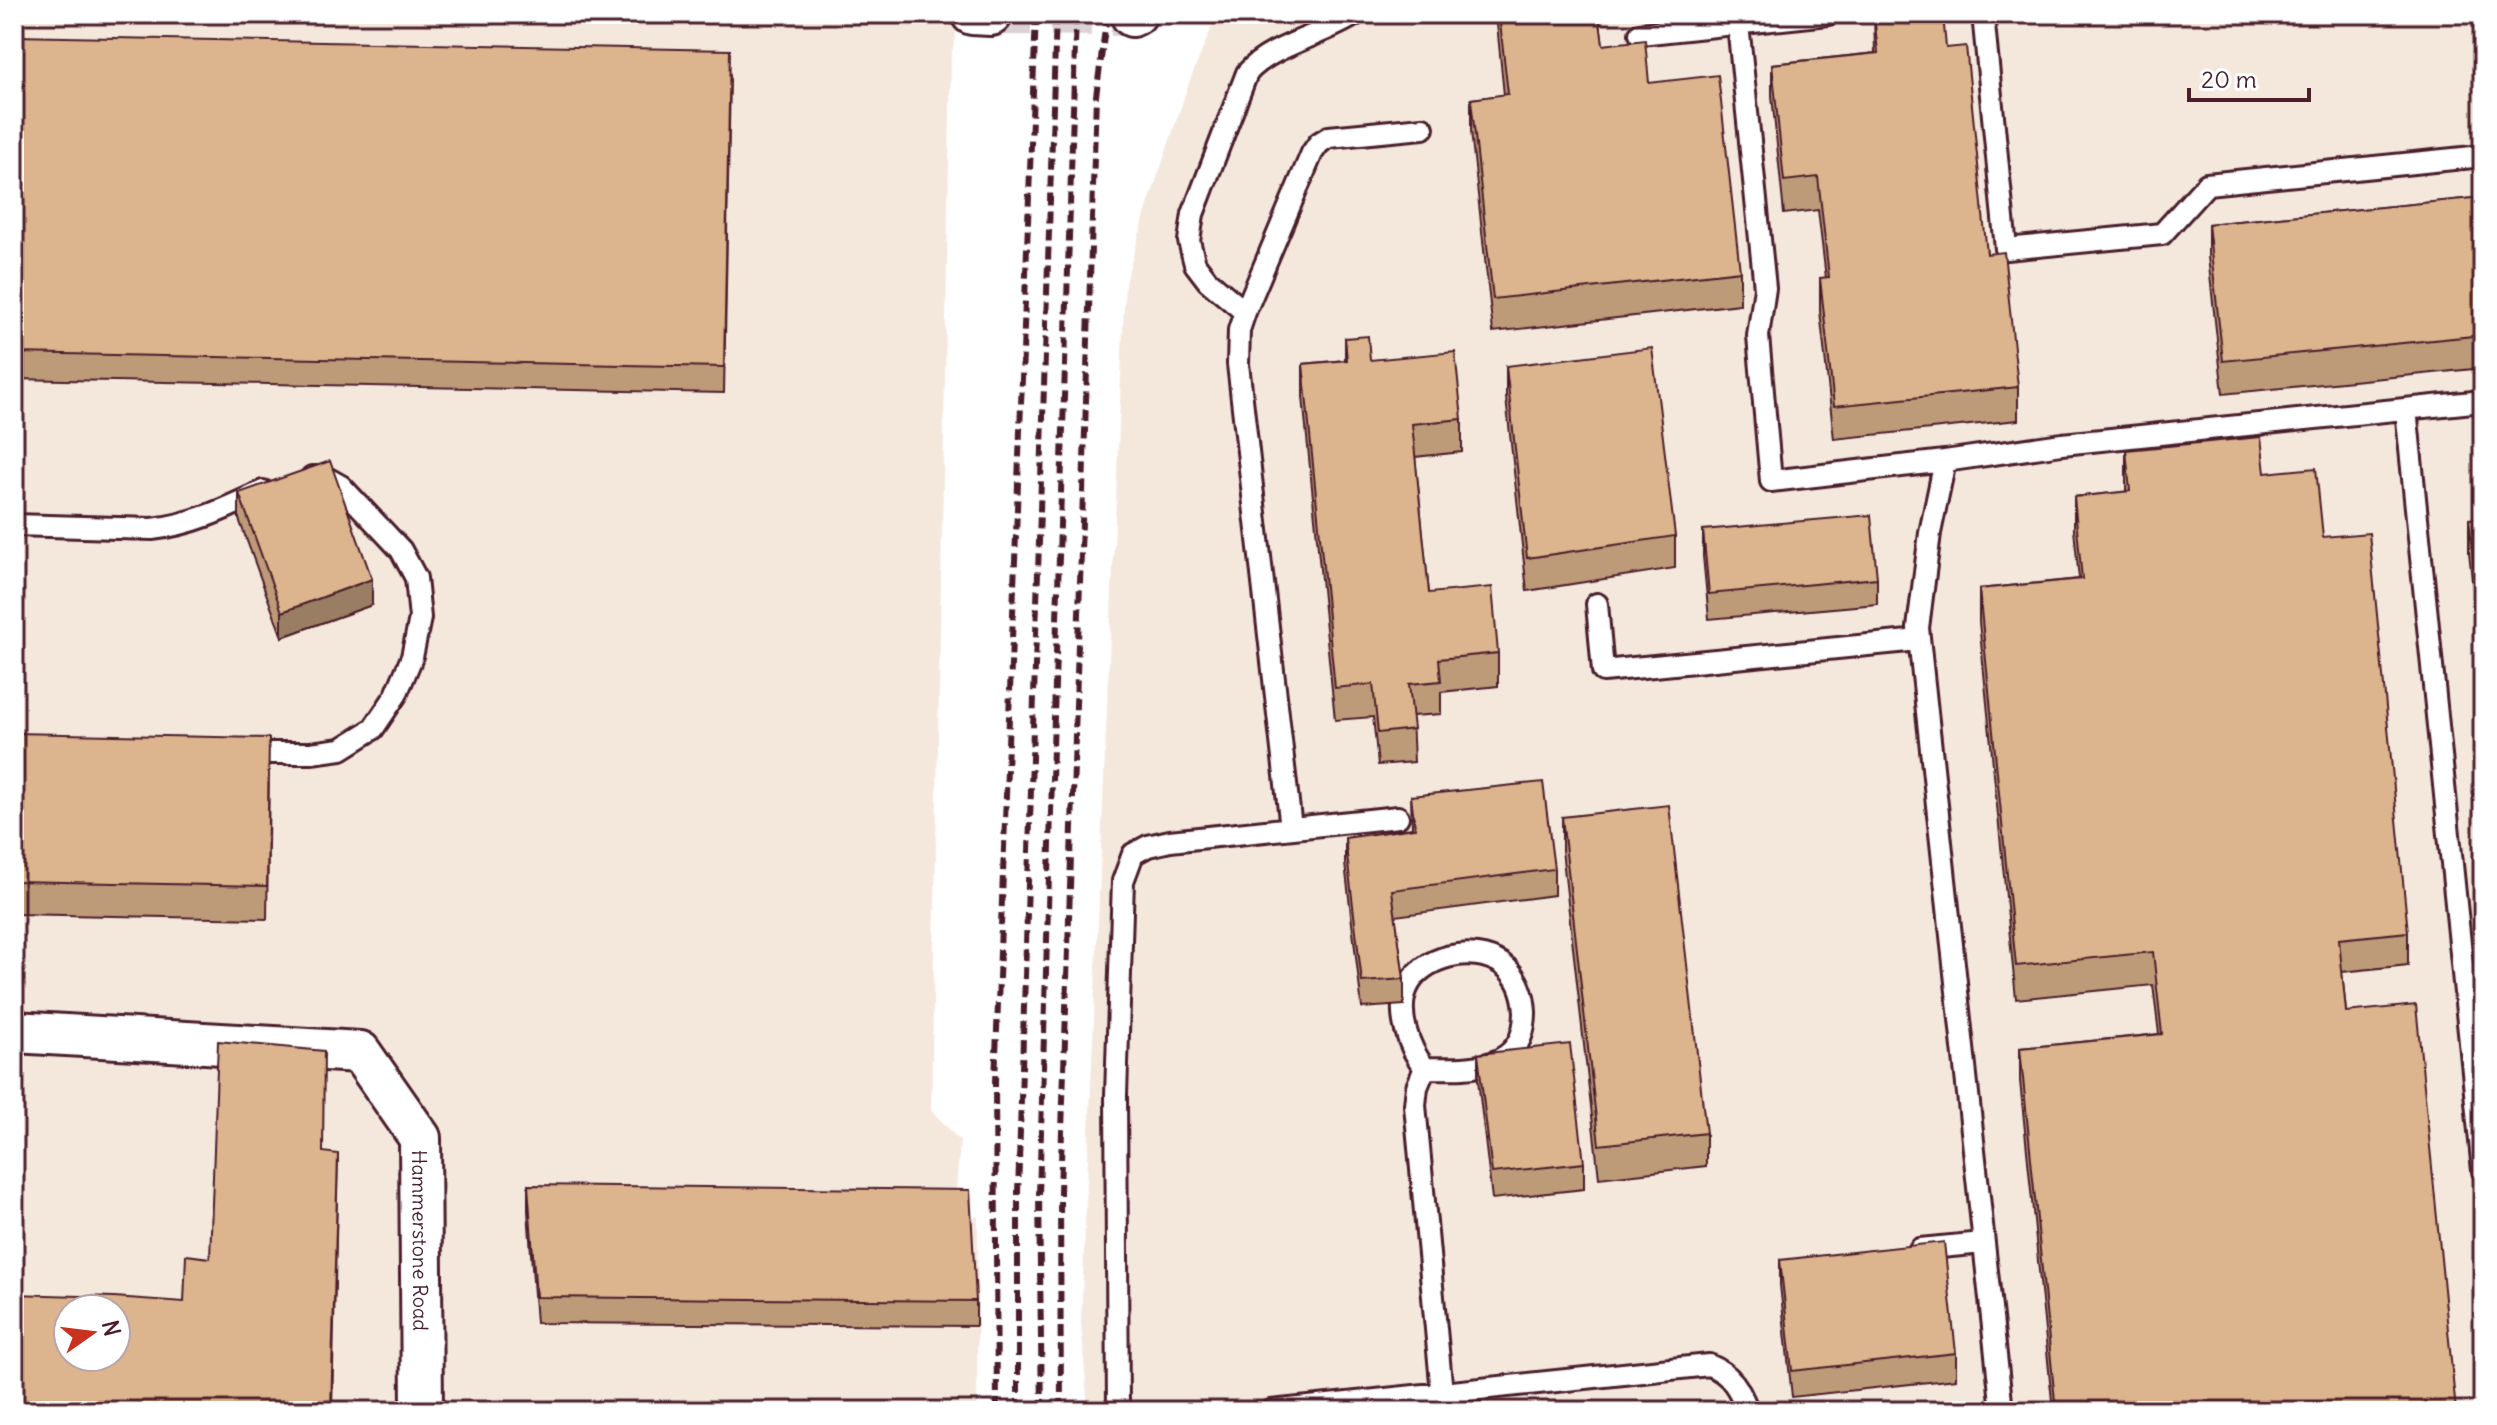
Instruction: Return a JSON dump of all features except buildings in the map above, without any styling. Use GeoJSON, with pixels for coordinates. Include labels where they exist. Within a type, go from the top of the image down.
{"type":"FeatureCollection","features":[{"type":"Feature","properties":{"kind":"street"},"geometry":{"type":"LineString","coordinates":[[972,14],[991,15]]}},
{"type":"Feature","properties":{"kind":"street","name":"Hammerstone Road"},"geometry":{"type":"LineString","coordinates":[[14,1032],[360,1052],[420,1138],[422,1411]]}},
{"type":"Feature","properties":{"kind":"lane"},"geometry":{"type":"LineString","coordinates":[[1245,312],[1208,281],[1195,264],[1189,241],[1199,200],[1247,73],[1258,60],[1335,27],[1356,14]]}},
{"type":"Feature","properties":{"kind":"lane"},"geometry":{"type":"LineString","coordinates":[[1640,34],[1829,14]]}},
{"type":"Feature","properties":{"kind":"lane"},"geometry":{"type":"LineString","coordinates":[[1983,14],[2006,249],[2162,234],[2207,184],[2483,156]]}},
{"type":"Feature","properties":{"kind":"lane"},"geometry":{"type":"LineString","coordinates":[[1738,24],[1765,288],[1758,336],[1771,481],[2062,444],[2483,401]]}},
{"type":"Feature","properties":{"kind":"lane"},"geometry":{"type":"LineString","coordinates":[[1291,828],[1237,355],[1239,330],[1312,153],[1319,143],[1329,137],[1423,128]]}},
{"type":"Feature","properties":{"kind":"lane"},"geometry":{"type":"LineString","coordinates":[[2406,409],[2483,1171]]}},
{"type":"Feature","properties":{"kind":"lane"},"geometry":{"type":"LineString","coordinates":[[1945,461],[1930,533],[1918,628],[2002,1411]]}},
{"type":"Feature","properties":{"kind":"lane"},"geometry":{"type":"LineString","coordinates":[[14,525],[169,528],[300,478],[325,477],[341,486],[401,550],[416,578],[420,618],[412,657],[396,695],[373,729],[341,749],[311,753],[217,753]]}},
{"type":"Feature","properties":{"kind":"lane"},"geometry":{"type":"LineString","coordinates":[[1597,604],[1603,671],[1919,640]]}},
{"type":"Feature","properties":{"kind":"lane"},"geometry":{"type":"LineString","coordinates":[[1118,1411],[1116,1095],[1123,881],[1133,854],[1148,846],[1398,817]]}},
{"type":"Feature","properties":{"kind":"lane"},"geometry":{"type":"LineString","coordinates":[[1445,957],[1479,957],[1501,964],[1513,975],[1525,1004],[1522,1038],[1515,1051],[1477,1066],[1425,1068],[1417,1059],[1406,1027],[1404,994],[1412,976],[1423,966],[1445,957]]}},
{"type":"Feature","properties":{"kind":"lane"},"geometry":{"type":"LineString","coordinates":[[1425,1068],[1417,1087],[1415,1105],[1442,1393]]}},
{"type":"Feature","properties":{"kind":"lane"},"geometry":{"type":"LineString","coordinates":[[1893,1251],[1983,1243]]}},
{"type":"Feature","properties":{"kind":"lane"},"geometry":{"type":"LineString","coordinates":[[1271,1411],[1709,1365],[1724,1371],[1737,1385],[1748,1411]]}},
{"type":"Feature","properties":{"kind":"shaded area"},"geometry":{"type":"Polygon","coordinates":[[[14,14],[961,14],[951,56],[931,1110],[960,1141],[954,1217],[978,1217],[977,1411],[14,1411],[14,14]]]}},
{"type":"Feature","properties":{"kind":"shaded area"},"geometry":{"type":"Polygon","coordinates":[[[1217,14],[2483,14],[2483,1411],[1088,1411],[1081,1322],[1125,283],[1190,80],[1217,14]]]}},
{"type":"Feature","properties":{"kind":"tunnel"},"geometry":{"type":"LineString","coordinates":[[991,15],[1132,16]]}},
{"type":"Feature","properties":{"kind":"railway"},"geometry":{"type":"LineString","coordinates":[[997,1411],[995,1082],[1036,14]]}},
{"type":"Feature","properties":{"kind":"railway"},"geometry":{"type":"LineString","coordinates":[[1018,1411],[1018,1193],[1056,14]]}},
{"type":"Feature","properties":{"kind":"railway"},"geometry":{"type":"LineString","coordinates":[[1042,1411],[1039,1195],[1076,14]]}},
{"type":"Feature","properties":{"kind":"railway"},"geometry":{"type":"LineString","coordinates":[[1061,1411],[1060,1192],[1096,96],[1107,14]]}}]}
